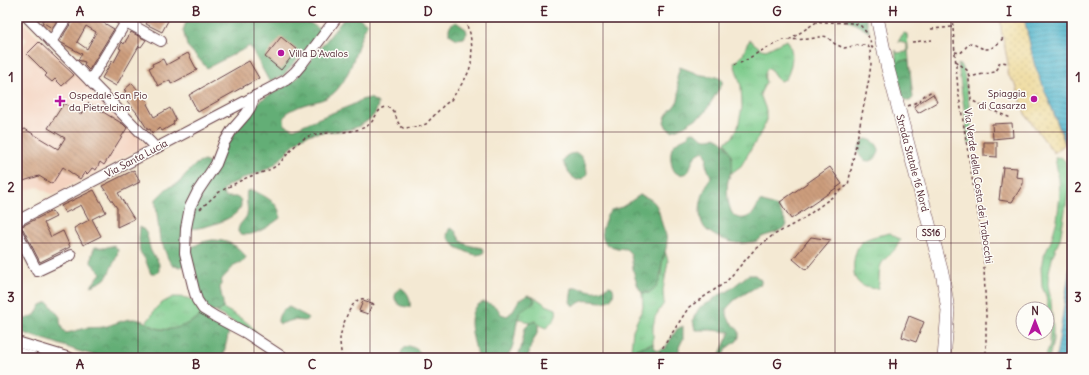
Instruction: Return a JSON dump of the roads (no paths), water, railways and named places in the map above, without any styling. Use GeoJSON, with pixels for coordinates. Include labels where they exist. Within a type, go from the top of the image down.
{"type":"FeatureCollection","features":[{"type":"Feature","properties":{"kind":"main road","name":"Strada Statale 16 Nord"},"geometry":{"type":"LineString","coordinates":[[877,17],[899,110],[943,277],[948,311],[944,358]]}},
{"type":"Feature","properties":{"kind":"main road"},"geometry":{"type":"LineString","coordinates":[[17,354],[31,358]]}},
{"type":"Feature","properties":{"kind":"street"},"geometry":{"type":"LineString","coordinates":[[27,17],[156,148]]}},
{"type":"Feature","properties":{"kind":"street"},"geometry":{"type":"LineString","coordinates":[[51,42],[67,17]]}},
{"type":"Feature","properties":{"kind":"street","name":"Via Santa Lucia"},"geometry":{"type":"LineString","coordinates":[[17,221],[286,80],[295,72],[337,17]]}},
{"type":"Feature","properties":{"kind":"street"},"geometry":{"type":"LineString","coordinates":[[90,81],[124,19],[161,41]]}},
{"type":"Feature","properties":{"kind":"street"},"geometry":{"type":"LineString","coordinates":[[255,96],[246,114],[224,142],[216,164],[198,191],[190,207],[186,228],[185,253],[197,300],[203,309],[246,333],[284,358]]}},
{"type":"Feature","properties":{"kind":"street"},"geometry":{"type":"LineString","coordinates":[[17,232],[37,272],[71,255]]}},
{"type":"Feature","properties":{"kind":"street"},"geometry":{"type":"LineString","coordinates":[[17,342],[70,358]]}},
{"type":"Feature","properties":{"kind":"water"},"geometry":{"type":"Polygon","coordinates":[[[1024,17],[1072,17],[1072,178],[1069,152],[1034,63],[1024,17]]]}},
{"type":"Feature","properties":{"kind":"water"},"geometry":{"type":"Polygon","coordinates":[[[1072,254],[1072,358],[1056,358],[1072,254]]]}},
{"type":"Feature","properties":{"kind":"place","name":"Villa D'Avalos"},"geometry":{"type":"Point","coordinates":[281,53]}},
{"type":"Feature","properties":{"kind":"place","name":"Spiaggia di Casarza"},"geometry":{"type":"Point","coordinates":[1034,99]}},
{"type":"Feature","properties":{"kind":"place","name":"Ospedale San Pio da Pietrelcina"},"geometry":{"type":"Point","coordinates":[60,101]}}]}
